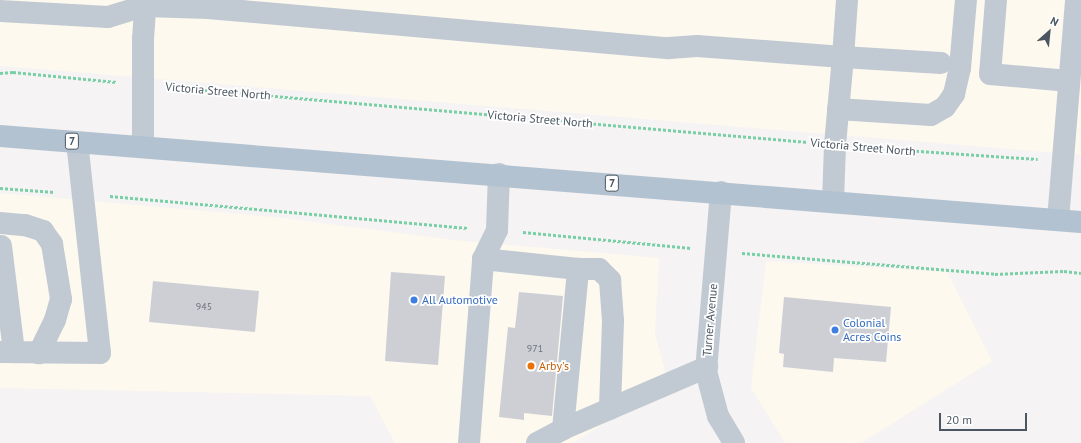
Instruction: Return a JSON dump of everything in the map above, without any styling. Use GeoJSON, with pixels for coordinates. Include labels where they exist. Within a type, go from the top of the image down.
{"type":"FeatureCollection","features":[{"type":"Feature","properties":{"kind":"main road","name":"7"},"geometry":{"type":"LineString","coordinates":[[0,136],[499,174],[1081,222]]}},
{"type":"Feature","properties":{"kind":"street"},"geometry":{"type":"LineString","coordinates":[[833,201],[835,145],[847,0]]}},
{"type":"Feature","properties":{"kind":"street"},"geometry":{"type":"LineString","coordinates":[[838,109],[931,115],[945,107],[954,94],[960,68],[966,0]]}},
{"type":"Feature","properties":{"kind":"street"},"geometry":{"type":"LineString","coordinates":[[996,0],[990,74],[1069,81]]}},
{"type":"Feature","properties":{"kind":"street"},"geometry":{"type":"LineString","coordinates":[[1058,220],[1076,0]]}},
{"type":"Feature","properties":{"kind":"street"},"geometry":{"type":"LineString","coordinates":[[143,147],[143,85],[146,3]]}},
{"type":"Feature","properties":{"kind":"street"},"geometry":{"type":"LineString","coordinates":[[0,11],[108,17],[146,3],[669,48],[698,46],[941,63]]}},
{"type":"Feature","properties":{"kind":"street"},"geometry":{"type":"LineString","coordinates":[[1,246],[7,352],[100,353],[77,142]]}},
{"type":"Feature","properties":{"kind":"street"},"geometry":{"type":"LineString","coordinates":[[469,443],[483,259],[497,230],[499,174]]}},
{"type":"Feature","properties":{"kind":"street","name":"Turner Avenue"},"geometry":{"type":"LineString","coordinates":[[721,192],[706,367],[718,416],[734,443]]}},
{"type":"Feature","properties":{"kind":"street"},"geometry":{"type":"LineString","coordinates":[[0,223],[25,225],[43,231],[52,244],[61,299],[55,320],[39,353]]}},
{"type":"Feature","properties":{"kind":"street"},"geometry":{"type":"LineString","coordinates":[[483,259],[578,269],[599,269],[610,280],[613,321],[610,409]]}},
{"type":"Feature","properties":{"kind":"street"},"geometry":{"type":"LineString","coordinates":[[563,429],[578,269]]}},
{"type":"Feature","properties":{"kind":"street"},"geometry":{"type":"LineString","coordinates":[[537,443],[563,429],[706,367]]}},
{"type":"Feature","properties":{"kind":"path","name":"Victoria Street North"},"geometry":{"type":"LineString","coordinates":[[0,73],[13,72],[143,85],[835,145],[1062,162]]}},
{"type":"Feature","properties":{"kind":"path"},"geometry":{"type":"LineString","coordinates":[[0,188],[497,230],[682,248]]}},
{"type":"Feature","properties":{"kind":"path"},"geometry":{"type":"LineString","coordinates":[[737,252],[995,274],[1064,271],[1081,273]]}},
{"type":"Feature","properties":{"kind":"shaded area"},"geometry":{"type":"Polygon","coordinates":[[[0,0],[1081,0],[1081,155],[0,66],[0,0]]]}},
{"type":"Feature","properties":{"kind":"shaded area"},"geometry":{"type":"Polygon","coordinates":[[[0,193],[275,217],[454,240],[659,258],[655,333],[668,383],[573,443],[395,443],[370,396],[0,388],[0,193]]]}},
{"type":"Feature","properties":{"kind":"shaded area"},"geometry":{"type":"Polygon","coordinates":[[[766,261],[947,272],[992,361],[861,443],[785,443],[751,388],[766,261]]]}},
{"type":"Feature","properties":{"kind":"building"},"geometry":{"type":"Polygon","coordinates":[[[391,272],[445,276],[438,365],[385,361],[391,272]]]}},
{"type":"Feature","properties":{"kind":"building"},"geometry":{"type":"Polygon","coordinates":[[[153,281],[259,291],[255,332],[149,322],[153,281]]]}},
{"type":"Feature","properties":{"kind":"building"},"geometry":{"type":"Polygon","coordinates":[[[519,292],[563,296],[552,416],[524,413],[524,420],[499,417],[508,327],[515,328],[519,292]]]}},
{"type":"Feature","properties":{"kind":"building","name":"Colonial Acres Coins"},"geometry":{"type":"Polygon","coordinates":[[[784,297],[891,307],[886,362],[834,358],[833,372],[783,367],[784,354],[779,353],[784,297]]]}},
{"type":"Feature","properties":{"kind":"place","name":"All Automotive"},"geometry":{"type":"Point","coordinates":[414,300]}},
{"type":"Feature","properties":{"kind":"place","name":"Colonial Acres Coins"},"geometry":{"type":"Point","coordinates":[835,330]}},
{"type":"Feature","properties":{"kind":"place","name":"Arby's"},"geometry":{"type":"Point","coordinates":[531,366]}}]}
